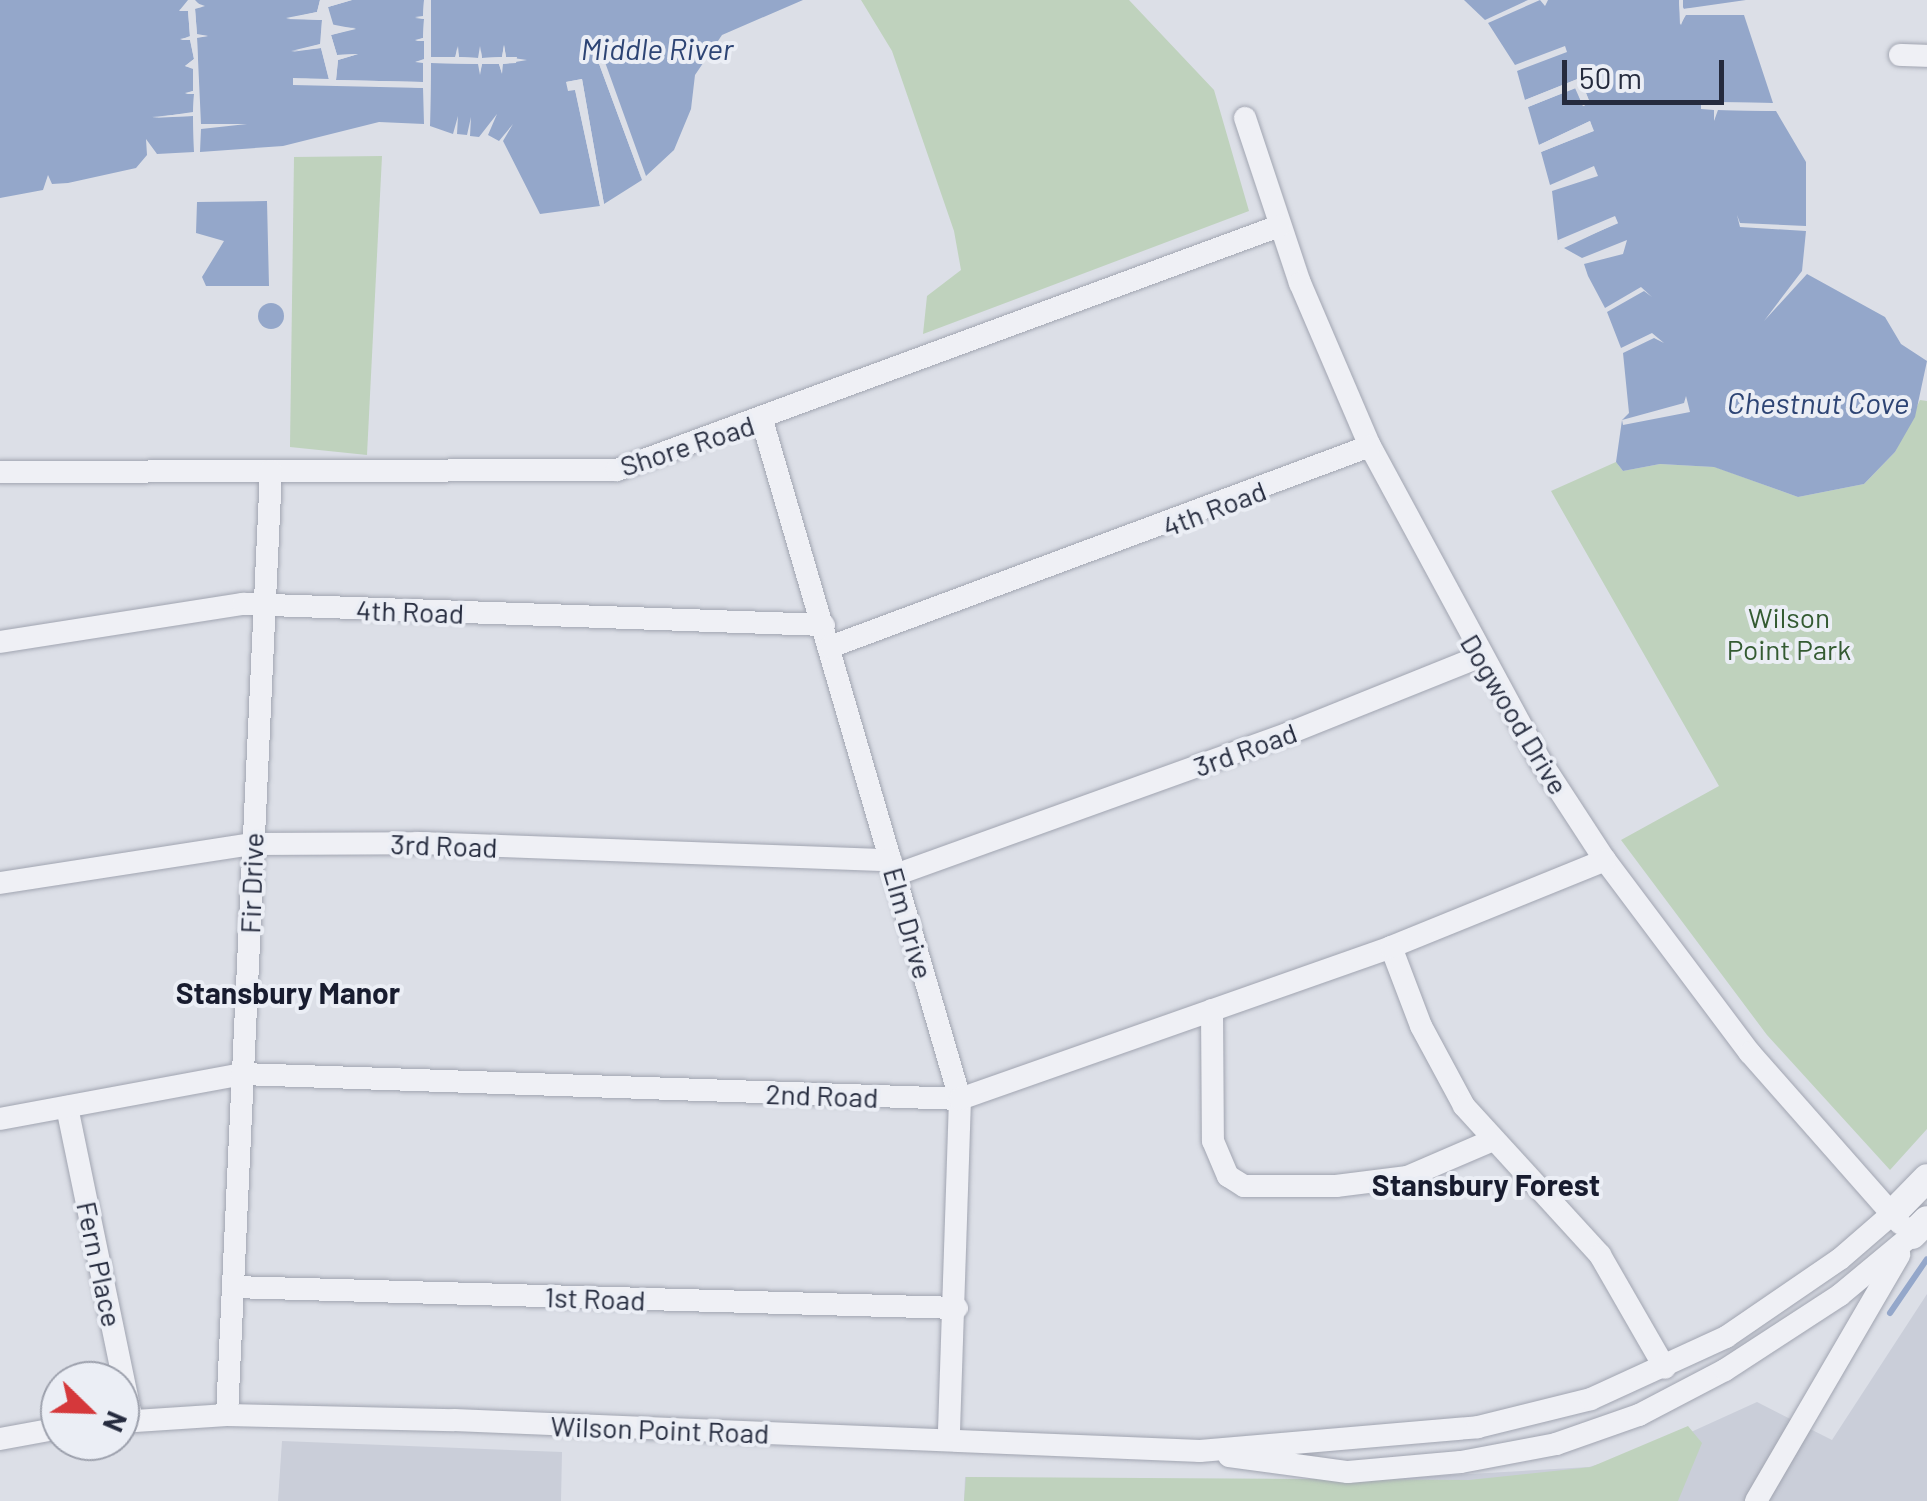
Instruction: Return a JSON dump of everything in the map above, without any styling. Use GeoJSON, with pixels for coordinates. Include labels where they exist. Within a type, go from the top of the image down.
{"type":"FeatureCollection","features":[{"type":"Feature","properties":{"kind":"street"},"geometry":{"type":"LineString","coordinates":[[1900,55],[1927,56]]}},
{"type":"Feature","properties":{"kind":"street","name":"Dogwood Drive"},"geometry":{"type":"LineString","coordinates":[[1245,118],[1279,226],[1370,446],[1480,657],[1605,860],[1750,1053],[1892,1214],[1920,1228]]}},
{"type":"Feature","properties":{"kind":"street","name":"Shore Road"},"geometry":{"type":"LineString","coordinates":[[0,472],[585,473],[662,457],[1279,226]]}},
{"type":"Feature","properties":{"kind":"street","name":"Elm Drive"},"geometry":{"type":"LineString","coordinates":[[762,420],[960,1099],[957,1308],[949,1438]]}},
{"type":"Feature","properties":{"kind":"street","name":"4th Road"},"geometry":{"type":"LineString","coordinates":[[0,642],[243,604],[827,636],[1370,446]]}},
{"type":"Feature","properties":{"kind":"street","name":"Fir Drive"},"geometry":{"type":"LineString","coordinates":[[227,1415],[271,471]]}},
{"type":"Feature","properties":{"kind":"street","name":"3rd Road"},"geometry":{"type":"LineString","coordinates":[[0,883],[251,844],[417,843],[893,868],[1287,734],[1480,657]]}},
{"type":"Feature","properties":{"kind":"street","name":"2nd Road"},"geometry":{"type":"LineString","coordinates":[[0,1119],[242,1074],[960,1099],[1390,947],[1605,860]]}},
{"type":"Feature","properties":{"kind":"street"},"geometry":{"type":"LineString","coordinates":[[1390,947],[1438,1058],[1493,1140],[1600,1255],[1665,1368]]}},
{"type":"Feature","properties":{"kind":"street"},"geometry":{"type":"LineString","coordinates":[[1212,1010],[1213,1141],[1228,1176],[1244,1186],[1336,1186],[1407,1177],[1493,1140]]}},
{"type":"Feature","properties":{"kind":"street","name":"Fern Place"},"geometry":{"type":"LineString","coordinates":[[67,1108],[115,1361]]}},
{"type":"Feature","properties":{"kind":"street","name":"Wilson Point Road"},"geometry":{"type":"LineString","coordinates":[[1200,1450],[1478,1427],[1591,1399],[1665,1368],[1765,1314],[1892,1214],[1927,1178]]}},
{"type":"Feature","properties":{"kind":"street"},"geometry":{"type":"LineString","coordinates":[[1756,1501],[1920,1228]]}},
{"type":"Feature","properties":{"kind":"street","name":"Wilson Point Road"},"geometry":{"type":"LineString","coordinates":[[140,1420],[227,1415],[949,1438],[1200,1450],[1348,1472],[1475,1460],[1556,1444],[1639,1415],[1725,1370],[1825,1305],[1920,1228]]}},
{"type":"Feature","properties":{"kind":"street","name":"1st Road"},"geometry":{"type":"LineString","coordinates":[[233,1287],[957,1308]]}},
{"type":"Feature","properties":{"kind":"street"},"geometry":{"type":"LineString","coordinates":[[0,1439],[40,1432]]}},
{"type":"Feature","properties":{"kind":"shaded area"},"geometry":{"type":"Polygon","coordinates":[[[1927,1294],[1927,1501],[964,1501],[965,1477],[1301,1484],[1589,1467],[1658,1447],[1757,1402],[1832,1440],[1927,1294]]]}},
{"type":"Feature","properties":{"kind":"shaded area"},"geometry":{"type":"Polygon","coordinates":[[[282,1441],[562,1452],[561,1501],[278,1501],[282,1441]]]}},
{"type":"Feature","properties":{"kind":"green space"},"geometry":{"type":"Polygon","coordinates":[[[861,0],[1129,0],[1214,90],[1249,211],[923,334],[927,296],[961,270],[954,231],[892,51],[861,0]]]}},
{"type":"Feature","properties":{"kind":"green space"},"geometry":{"type":"Polygon","coordinates":[[[382,156],[367,455],[290,447],[294,157],[382,156]]]}},
{"type":"Feature","properties":{"kind":"green space","name":"Wilson Point Park"},"geometry":{"type":"Polygon","coordinates":[[[1920,400],[1927,401],[1927,1129],[1890,1170],[1767,1035],[1621,840],[1719,786],[1551,491],[1616,462],[1623,471],[1660,464],[1715,467],[1798,497],[1864,484],[1895,452],[1920,400]]]}},
{"type":"Feature","properties":{"kind":"green space"},"geometry":{"type":"Polygon","coordinates":[[[1688,1426],[1702,1443],[1678,1501],[964,1501],[966,1477],[1469,1480],[1591,1467],[1688,1426]]]}},
{"type":"Feature","properties":{"kind":"water"},"geometry":{"type":"Polygon","coordinates":[[[0,0],[188,0],[188,8],[179,10],[188,10],[190,37],[180,39],[190,39],[194,59],[185,66],[193,68],[193,91],[185,93],[194,94],[193,113],[152,117],[193,116],[194,152],[157,154],[146,139],[147,155],[136,168],[68,183],[52,184],[48,175],[43,190],[0,198],[0,0]]]}},
{"type":"Feature","properties":{"kind":"water"},"geometry":{"type":"Polygon","coordinates":[[[195,0],[320,0],[317,12],[286,18],[322,20],[320,44],[291,51],[321,48],[329,80],[293,78],[424,88],[424,124],[379,122],[283,146],[200,152],[197,37],[208,36],[197,35],[195,8],[202,7],[195,0]]]}},
{"type":"Feature","properties":{"kind":"water"},"geometry":{"type":"Polygon","coordinates":[[[352,0],[424,0],[423,17],[415,18],[424,19],[423,38],[415,40],[424,41],[424,60],[416,62],[423,62],[423,82],[336,80],[338,60],[358,54],[337,55],[331,35],[356,28],[334,27],[328,7],[352,0]]]}},
{"type":"Feature","properties":{"kind":"water","name":"Middle River"},"geometry":{"type":"Polygon","coordinates":[[[431,0],[803,0],[722,35],[695,75],[691,109],[674,150],[646,176],[601,51],[610,48],[605,37],[591,42],[642,180],[604,204],[582,79],[566,82],[575,89],[600,206],[540,214],[503,141],[513,124],[499,141],[488,135],[497,114],[479,137],[470,136],[471,117],[467,135],[457,134],[458,116],[453,134],[430,126],[431,63],[479,64],[480,72],[482,64],[499,64],[502,73],[502,64],[516,63],[517,57],[506,57],[504,45],[502,57],[482,58],[481,51],[479,58],[459,57],[457,48],[456,57],[431,57],[431,0]]]}},
{"type":"Feature","properties":{"kind":"water"},"geometry":{"type":"Polygon","coordinates":[[[1464,0],[1528,0],[1485,20],[1464,0]]]}},
{"type":"Feature","properties":{"kind":"water","name":"Chestnut Cove"},"geometry":{"type":"Polygon","coordinates":[[[1540,0],[1545,6],[1548,0],[1679,0],[1681,25],[1685,15],[1744,15],[1773,103],[1702,102],[1714,110],[1714,120],[1717,110],[1776,111],[1806,162],[1806,226],[1740,223],[1737,215],[1740,227],[1806,231],[1802,271],[1764,321],[1807,274],[1885,317],[1901,344],[1927,361],[1915,417],[1895,452],[1864,484],[1798,497],[1714,467],[1660,464],[1623,471],[1616,462],[1622,420],[1629,413],[1623,353],[1654,338],[1664,343],[1652,333],[1621,348],[1607,312],[1644,291],[1652,297],[1641,287],[1605,308],[1588,276],[1584,264],[1623,254],[1627,240],[1582,258],[1564,248],[1617,223],[1615,217],[1558,243],[1552,191],[1598,176],[1594,166],[1550,185],[1541,152],[1593,131],[1590,121],[1539,145],[1528,107],[1576,88],[1583,106],[1590,103],[1580,78],[1525,100],[1517,71],[1567,52],[1565,46],[1515,65],[1488,23],[1540,0]]]}},
{"type":"Feature","properties":{"kind":"water"},"geometry":{"type":"Polygon","coordinates":[[[1683,0],[1746,0],[1683,9],[1683,0]]]}},
{"type":"Feature","properties":{"kind":"water"},"geometry":{"type":"Polygon","coordinates":[[[267,201],[269,286],[206,286],[202,277],[224,241],[196,233],[197,202],[267,201]]]}},
{"type":"Feature","properties":{"kind":"water"},"geometry":{"type":"Polygon","coordinates":[[[271,303],[280,307],[284,316],[280,325],[271,329],[262,325],[258,316],[262,307],[271,303]]]}},
{"type":"Feature","properties":{"kind":"pier"},"geometry":{"type":"Polygon","coordinates":[[[188,0],[205,6],[195,9],[197,34],[208,36],[197,38],[201,124],[247,124],[201,129],[200,152],[194,152],[193,116],[152,118],[193,112],[194,94],[185,94],[193,91],[193,69],[185,66],[194,59],[190,40],[180,40],[190,36],[188,11],[179,11],[188,0]]]}},
{"type":"Feature","properties":{"kind":"pier"},"geometry":{"type":"Polygon","coordinates":[[[320,0],[352,0],[328,7],[330,24],[356,29],[331,35],[337,55],[358,54],[338,60],[336,80],[423,82],[423,63],[415,62],[424,59],[424,41],[415,41],[423,38],[424,19],[415,17],[423,16],[424,0],[431,0],[431,57],[455,57],[458,46],[459,57],[478,58],[480,46],[482,58],[502,57],[504,45],[506,57],[527,60],[503,64],[502,74],[499,64],[482,64],[480,75],[478,64],[431,63],[430,126],[424,124],[423,88],[293,85],[293,78],[329,79],[321,48],[291,52],[321,44],[322,20],[286,19],[317,12],[320,0]]]}},
{"type":"Feature","properties":{"kind":"pier"},"geometry":{"type":"Polygon","coordinates":[[[1679,0],[1684,9],[1745,5],[1744,15],[1686,15],[1680,25],[1679,0]]]}},
{"type":"Feature","properties":{"kind":"pier"},"geometry":{"type":"Polygon","coordinates":[[[605,37],[611,48],[601,52],[642,180],[591,42],[605,37]]]}},
{"type":"Feature","properties":{"kind":"pier"},"geometry":{"type":"Polygon","coordinates":[[[1580,78],[1590,103],[1583,106],[1575,88],[1528,107],[1525,100],[1580,78]]]}},
{"type":"Feature","properties":{"kind":"pier"},"geometry":{"type":"Polygon","coordinates":[[[582,79],[604,204],[600,206],[575,90],[568,91],[566,82],[582,79]]]}},
{"type":"Feature","properties":{"kind":"pier"},"geometry":{"type":"Polygon","coordinates":[[[1701,102],[1773,103],[1776,111],[1718,110],[1714,121],[1714,110],[1701,109],[1701,102]]]}},
{"type":"Feature","properties":{"kind":"pier"},"geometry":{"type":"Polygon","coordinates":[[[1590,121],[1594,131],[1541,152],[1539,145],[1590,121]]]}},
{"type":"Feature","properties":{"kind":"pier"},"geometry":{"type":"Polygon","coordinates":[[[1615,216],[1618,223],[1560,248],[1557,241],[1615,216]]]}},
{"type":"Feature","properties":{"kind":"pier"},"geometry":{"type":"Polygon","coordinates":[[[1686,396],[1690,412],[1623,425],[1622,420],[1684,403],[1686,396]]]}},
{"type":"Feature","properties":{"kind":"waterway"},"geometry":{"type":"LineString","coordinates":[[1890,1313],[1927,1259]]}},
{"type":"Feature","properties":{"kind":"district","name":"Stansbury Manor"},"geometry":{"type":"Point","coordinates":[288,992]}},
{"type":"Feature","properties":{"kind":"district","name":"Stansbury Forest"},"geometry":{"type":"Point","coordinates":[1486,1184]}}]}
